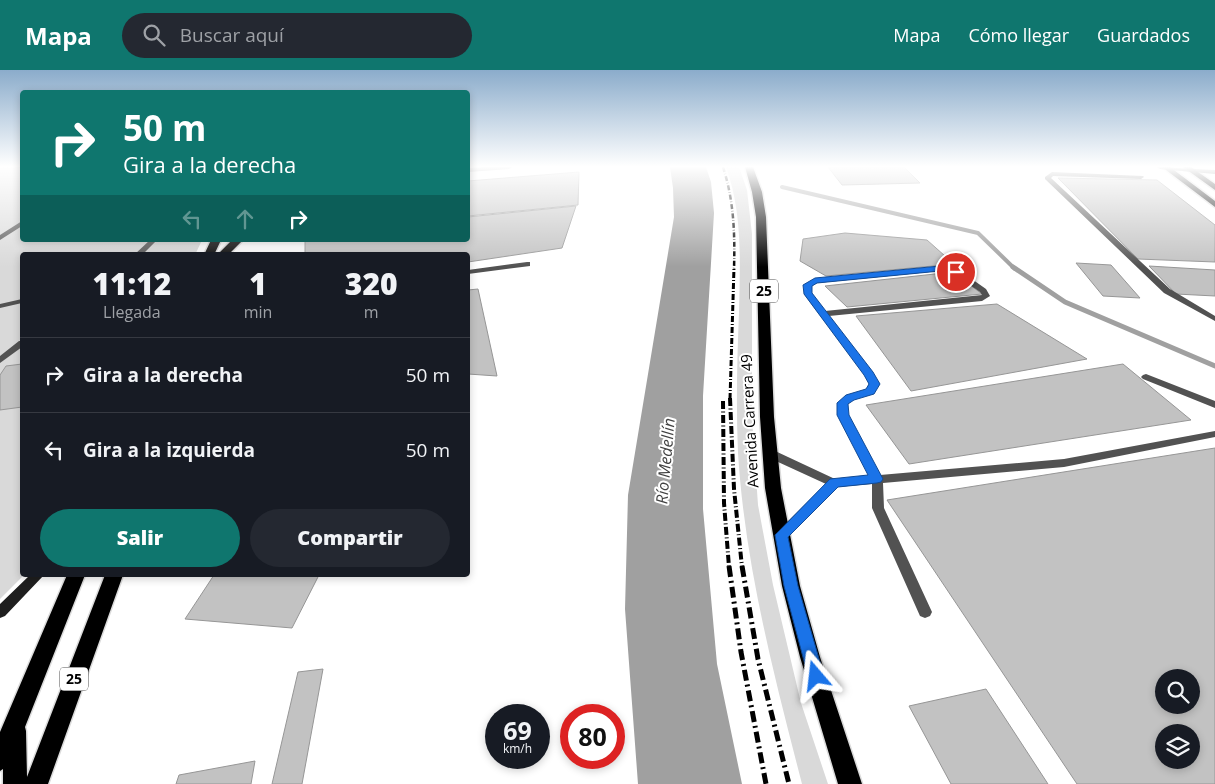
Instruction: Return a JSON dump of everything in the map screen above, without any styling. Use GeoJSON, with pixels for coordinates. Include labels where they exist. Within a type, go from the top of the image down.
{"type":"FeatureCollection","features":[{"type":"Feature","properties":{"kind":"highway","name":"Avenida Carrera 49"},"geometry":{"type":"LineString","coordinates":[[758,200],[761,217],[769,452],[782,535],[791,586],[810,657],[850,784]]}},
{"type":"Feature","properties":{"kind":"highway"},"geometry":{"type":"LineString","coordinates":[[225,252],[236,242]]}},
{"type":"Feature","properties":{"kind":"highway","name":"25"},"geometry":{"type":"LineString","coordinates":[[0,759],[75,577]]}},
{"type":"Feature","properties":{"kind":"highway","name":"25"},"geometry":{"type":"LineString","coordinates":[[36,784],[113,577]]}},
{"type":"Feature","properties":{"kind":"highway"},"geometry":{"type":"LineString","coordinates":[[15,784],[16,722]]}},
{"type":"Feature","properties":{"kind":"street"},"geometry":{"type":"LineString","coordinates":[[1071,200],[1167,291],[1215,319]]}},
{"type":"Feature","properties":{"kind":"street"},"geometry":{"type":"LineString","coordinates":[[0,238],[20,224]]}},
{"type":"Feature","properties":{"kind":"street"},"geometry":{"type":"LineString","coordinates":[[141,252],[152,242]]}},
{"type":"Feature","properties":{"kind":"street"},"geometry":{"type":"LineString","coordinates":[[470,272],[527,264]]}},
{"type":"Feature","properties":{"kind":"street"},"geometry":{"type":"LineString","coordinates":[[824,314],[982,298],[986,296],[983,291],[949,269],[815,281],[808,285],[808,294],[869,374],[874,384],[870,392],[850,397],[843,403],[843,415],[877,479],[878,508],[926,612]]}},
{"type":"Feature","properties":{"kind":"street"},"geometry":{"type":"LineString","coordinates":[[0,306],[20,301]]}},
{"type":"Feature","properties":{"kind":"street"},"geometry":{"type":"LineString","coordinates":[[1196,308],[1215,309]]}},
{"type":"Feature","properties":{"kind":"street"},"geometry":{"type":"LineString","coordinates":[[0,360],[20,345]]}},
{"type":"Feature","properties":{"kind":"street"},"geometry":{"type":"LineString","coordinates":[[1146,376],[1215,405]]}},
{"type":"Feature","properties":{"kind":"street"},"geometry":{"type":"LineString","coordinates":[[769,452],[834,482],[1064,462],[1215,434]]}},
{"type":"Feature","properties":{"kind":"street"},"geometry":{"type":"LineString","coordinates":[[782,535],[834,482]]}},
{"type":"Feature","properties":{"kind":"street"},"geometry":{"type":"LineString","coordinates":[[0,612],[36,577]]}},
{"type":"Feature","properties":{"kind":"shaded area"},"geometry":{"type":"Polygon","coordinates":[[[0,200],[20,200],[20,242],[201,242],[196,252],[20,252],[20,577],[22,577],[0,599],[0,200]]]}},
{"type":"Feature","properties":{"kind":"shaded area"},"geometry":{"type":"Polygon","coordinates":[[[734,200],[748,200],[752,234],[752,419],[758,505],[773,585],[801,703],[828,784],[802,784],[762,620],[747,537],[737,436],[740,276],[738,221],[734,200]]]}},
{"type":"Feature","properties":{"kind":"water","name":"Río Medellín"},"geometry":{"type":"Polygon","coordinates":[[[673,200],[713,200],[714,213],[703,396],[703,509],[717,664],[742,784],[638,784],[625,609],[628,495],[674,217],[673,200]]]}},
{"type":"Feature","properties":{"kind":"building"},"geometry":{"type":"Polygon","coordinates":[[[470,200],[578,200],[578,205],[470,216],[470,200]]]}},
{"type":"Feature","properties":{"kind":"building"},"geometry":{"type":"Polygon","coordinates":[[[1080,200],[1183,200],[1215,225],[1215,262],[1138,259],[1080,200]]]}},
{"type":"Feature","properties":{"kind":"building"},"geometry":{"type":"Polygon","coordinates":[[[576,206],[562,248],[470,262],[470,252],[305,252],[305,242],[470,242],[470,217],[576,206]]]}},
{"type":"Feature","properties":{"kind":"building"},"geometry":{"type":"Polygon","coordinates":[[[845,233],[927,240],[954,264],[826,276],[800,261],[803,239],[845,233]]]}},
{"type":"Feature","properties":{"kind":"building"},"geometry":{"type":"Polygon","coordinates":[[[1076,263],[1111,265],[1140,298],[1103,296],[1076,263]]]}},
{"type":"Feature","properties":{"kind":"building"},"geometry":{"type":"Polygon","coordinates":[[[1149,266],[1215,270],[1215,296],[1176,294],[1149,266]]]}},
{"type":"Feature","properties":{"kind":"building"},"geometry":{"type":"Polygon","coordinates":[[[953,272],[982,294],[847,307],[825,286],[953,272]]]}},
{"type":"Feature","properties":{"kind":"building"},"geometry":{"type":"Polygon","coordinates":[[[478,289],[497,376],[470,374],[470,290],[478,289]]]}},
{"type":"Feature","properties":{"kind":"building"},"geometry":{"type":"Polygon","coordinates":[[[997,304],[1087,359],[911,391],[856,316],[997,304]]]}},
{"type":"Feature","properties":{"kind":"building"},"geometry":{"type":"Polygon","coordinates":[[[20,364],[20,407],[0,410],[0,375],[6,366],[20,364]]]}},
{"type":"Feature","properties":{"kind":"building"},"geometry":{"type":"Polygon","coordinates":[[[1123,364],[1191,420],[909,464],[866,405],[1123,364]]]}},
{"type":"Feature","properties":{"kind":"building"},"geometry":{"type":"Polygon","coordinates":[[[1215,448],[1215,784],[1077,784],[887,500],[1215,448]]]}},
{"type":"Feature","properties":{"kind":"building"},"geometry":{"type":"Polygon","coordinates":[[[213,577],[318,577],[292,628],[185,619],[213,577]]]}},
{"type":"Feature","properties":{"kind":"building"},"geometry":{"type":"Polygon","coordinates":[[[323,669],[302,784],[272,784],[298,672],[323,669]]]}},
{"type":"Feature","properties":{"kind":"building"},"geometry":{"type":"Polygon","coordinates":[[[986,689],[1048,784],[951,784],[909,706],[986,689]]]}},
{"type":"Feature","properties":{"kind":"building"},"geometry":{"type":"Polygon","coordinates":[[[255,761],[251,784],[176,784],[179,775],[255,761]]]}},
{"type":"Feature","properties":{"kind":"waterway"},"geometry":{"type":"LineString","coordinates":[[839,200],[978,233],[1015,269]]}},
{"type":"Feature","properties":{"kind":"waterway"},"geometry":{"type":"LineString","coordinates":[[1013,267],[1065,302],[1215,366]]}},
{"type":"Feature","properties":{"kind":"railway"},"geometry":{"type":"LineString","coordinates":[[730,200],[733,218],[734,267]]}},
{"type":"Feature","properties":{"kind":"railway"},"geometry":{"type":"LineString","coordinates":[[730,398],[734,267]]}},
{"type":"Feature","properties":{"kind":"railway"},"geometry":{"type":"LineString","coordinates":[[730,398],[734,489],[742,567]]}},
{"type":"Feature","properties":{"kind":"railway"},"geometry":{"type":"LineString","coordinates":[[723,401],[724,503],[729,567]]}},
{"type":"Feature","properties":{"kind":"railway"},"geometry":{"type":"LineString","coordinates":[[729,566],[741,652],[766,784]]}},
{"type":"Feature","properties":{"kind":"railway"},"geometry":{"type":"LineString","coordinates":[[742,566],[758,659],[789,784]]}},
{"type":"Feature","properties":{"kind":"route"},"geometry":{"type":"LineString","coordinates":[[816,676],[791,586],[782,535],[834,482],[877,479],[843,415],[843,403],[850,397],[870,392],[874,384],[869,374],[808,294],[808,285],[815,281],[940,269],[949,269],[956,272]]}}]}
